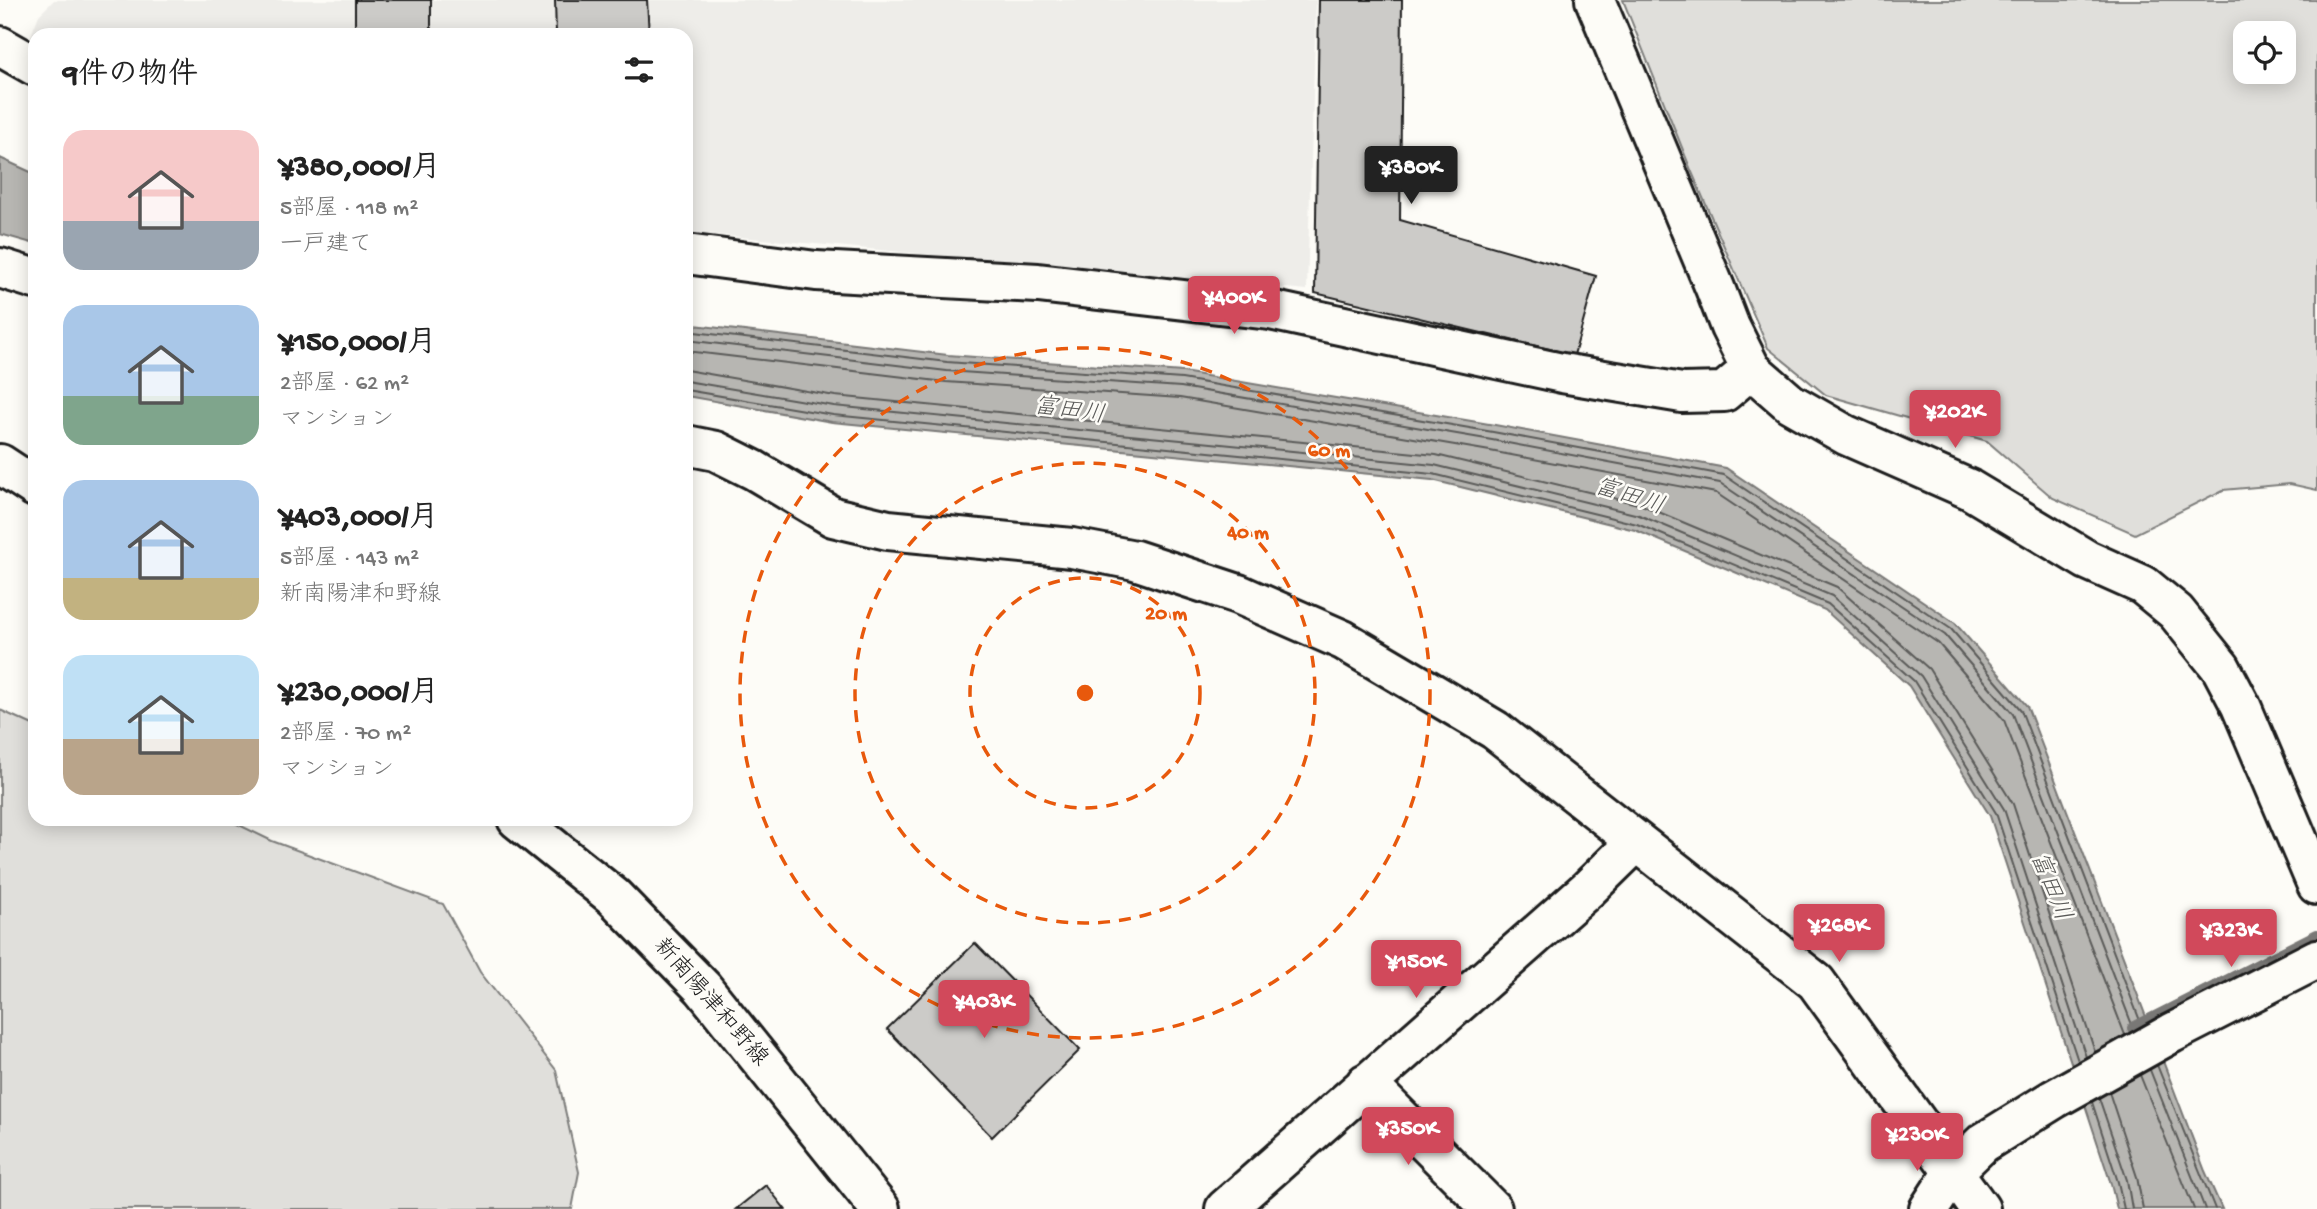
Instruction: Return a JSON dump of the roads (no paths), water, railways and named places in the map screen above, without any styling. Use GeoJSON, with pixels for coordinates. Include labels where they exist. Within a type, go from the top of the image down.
{"type":"FeatureCollection","features":[{"type":"Feature","properties":{"kind":"street"},"geometry":{"type":"LineString","coordinates":[[1595,0],[1730,327],[1751,369],[1790,403],[1846,435],[1969,489],[2087,560],[2143,585],[2176,612],[2221,668],[2241,706],[2317,885]]}},
{"type":"Feature","properties":{"kind":"street"},"geometry":{"type":"LineString","coordinates":[[0,46],[28,62]]}},
{"type":"Feature","properties":{"kind":"street"},"geometry":{"type":"LineString","coordinates":[[693,255],[816,271],[1038,283],[1270,310],[1562,373],[1682,393],[1724,392],[1751,369]]}},
{"type":"Feature","properties":{"kind":"street"},"geometry":{"type":"LineString","coordinates":[[0,268],[28,277]]}},
{"type":"Feature","properties":{"kind":"street"},"geometry":{"type":"LineString","coordinates":[[693,446],[716,451],[754,470],[833,517],[888,530],[1085,551],[1135,561],[1238,594],[1343,640],[1495,730],[1816,982],[1980,1209]]}},
{"type":"Feature","properties":{"kind":"street"},"geometry":{"type":"LineString","coordinates":[[0,464],[28,482]]}},
{"type":"Feature","properties":{"kind":"street","name":"新南陽津和野線"},"geometry":{"type":"LineString","coordinates":[[526,826],[614,897],[703,988],[880,1209]]}},
{"type":"Feature","properties":{"kind":"street"},"geometry":{"type":"LineString","coordinates":[[1236,1206],[1366,1083],[1588,889],[1636,842]]}},
{"type":"Feature","properties":{"kind":"street"},"geometry":{"type":"LineString","coordinates":[[1928,1209],[1953,1172],[1983,1143],[2054,1099],[2172,1033],[2317,959]]}},
{"type":"Feature","properties":{"kind":"street"},"geometry":{"type":"LineString","coordinates":[[1366,1083],[1492,1209]]}},
{"type":"Feature","properties":{"kind":"water"},"geometry":{"type":"Polygon","coordinates":[[[0,158],[28,171],[28,242],[0,234],[0,158]]]}},
{"type":"Feature","properties":{"kind":"water","name":"富田川"},"geometry":{"type":"Polygon","coordinates":[[[693,325],[948,355],[1183,372],[1495,425],[1726,468],[1955,623],[2027,706],[2205,1171],[2222,1209],[2117,1209],[1990,816],[1909,686],[1825,610],[1635,530],[1432,480],[832,422],[693,397],[693,325]]]}},
{"type":"Feature","properties":{"kind":"waterway"},"geometry":{"type":"LineString","coordinates":[[2133,1028],[2317,935]]}}]}
